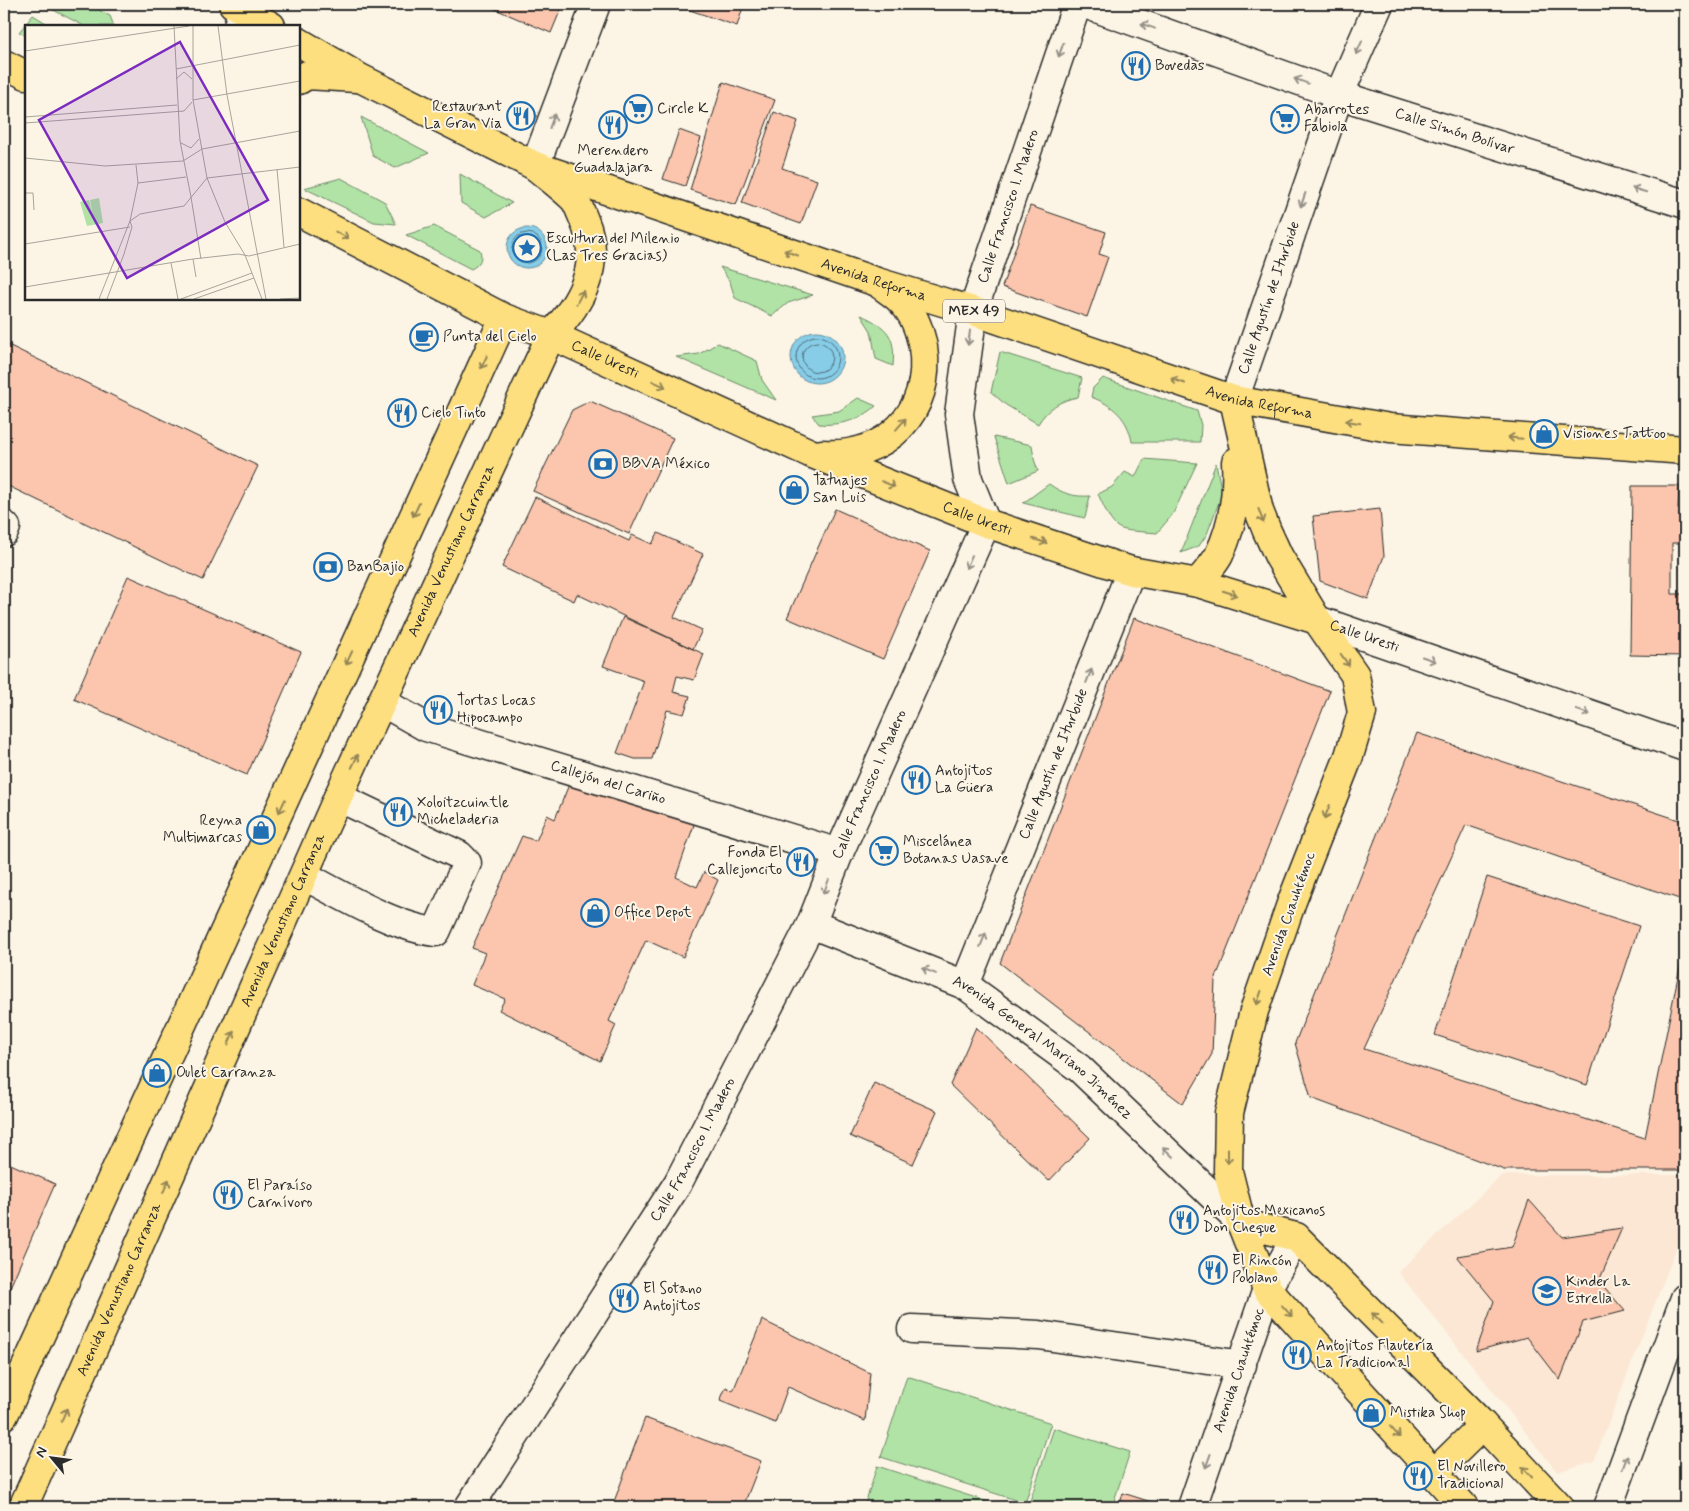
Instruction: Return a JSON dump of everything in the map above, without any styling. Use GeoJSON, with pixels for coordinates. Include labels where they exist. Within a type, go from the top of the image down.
{"type":"FeatureCollection","features":[{"type":"Feature","properties":{"kind":"main road"},"geometry":{"type":"LineString","coordinates":[[239,11],[269,25]]}},
{"type":"Feature","properties":{"kind":"main road","name":"Avenida Reforma"},"geometry":{"type":"LineString","coordinates":[[300,43],[360,78],[536,166],[877,282],[973,311],[1223,397],[1390,428],[1685,450]]}},
{"type":"Feature","properties":{"kind":"main road"},"geometry":{"type":"LineString","coordinates":[[4,64],[25,74]]}},
{"type":"Feature","properties":{"kind":"main road"},"geometry":{"type":"LineString","coordinates":[[300,79],[307,75],[360,78]]}},
{"type":"Feature","properties":{"kind":"main road","name":"Avenida Venustiano Carranza"},"geometry":{"type":"LineString","coordinates":[[23,1507],[305,876],[338,797],[551,335],[571,314],[585,287],[590,258],[587,228],[575,200],[536,166]]}},
{"type":"Feature","properties":{"kind":"main road","name":"Calle Uresti"},"geometry":{"type":"LineString","coordinates":[[300,213],[504,318],[551,335],[810,453],[986,523],[1131,571],[1198,583],[1317,620]]}},
{"type":"Feature","properties":{"kind":"main road"},"geometry":{"type":"LineString","coordinates":[[810,453],[843,456],[875,446],[902,426],[919,397],[925,365],[920,332],[904,303],[877,282]]}},
{"type":"Feature","properties":{"kind":"main road"},"geometry":{"type":"LineString","coordinates":[[4,1415],[504,318]]}},
{"type":"Feature","properties":{"kind":"main road"},"geometry":{"type":"LineString","coordinates":[[1198,583],[1218,556],[1238,492],[1231,425],[1223,397]]}},
{"type":"Feature","properties":{"kind":"main road"},"geometry":{"type":"LineString","coordinates":[[1223,397],[1258,511],[1279,557],[1317,620]]}},
{"type":"Feature","properties":{"kind":"main road","name":"Avenida Cuauhtémoc"},"geometry":{"type":"LineString","coordinates":[[1241,1223],[1228,1171],[1228,1113],[1254,1010],[1292,901],[1349,756],[1362,713],[1355,675],[1317,620]]}},
{"type":"Feature","properties":{"kind":"main road","name":"Avenida General Mariano Jiménez"},"geometry":{"type":"LineString","coordinates":[[1241,1223],[1296,1237]]}},
{"type":"Feature","properties":{"kind":"main road","name":"Avenida General Mariano Jiménez"},"geometry":{"type":"LineString","coordinates":[[1241,1223],[1267,1288],[1464,1507]]}},
{"type":"Feature","properties":{"kind":"main road"},"geometry":{"type":"LineString","coordinates":[[1296,1237],[1483,1426],[1560,1507]]}},
{"type":"Feature","properties":{"kind":"main road"},"geometry":{"type":"LineString","coordinates":[[1433,1474],[1483,1426]]}},
{"type":"Feature","properties":{"kind":"street"},"geometry":{"type":"LineString","coordinates":[[536,166],[596,4]]}},
{"type":"Feature","properties":{"kind":"street","name":"Calle Francisco I. Madero"},"geometry":{"type":"LineString","coordinates":[[470,1507],[678,1183],[812,924],[839,853],[986,523],[968,478],[959,414],[973,311],[1077,4]]}},
{"type":"Feature","properties":{"kind":"street","name":"Calle Simón Bolívar"},"geometry":{"type":"LineString","coordinates":[[1085,4],[1339,95],[1685,204]]}},
{"type":"Feature","properties":{"kind":"street","name":"Calle Agustín de Iturbide"},"geometry":{"type":"LineString","coordinates":[[1223,397],[1339,95],[1379,4]]}},
{"type":"Feature","properties":{"kind":"street"},"geometry":{"type":"LineString","coordinates":[[4,525],[6,527],[4,532]]}},
{"type":"Feature","properties":{"kind":"street","name":"Calle Agustín de Iturbide"},"geometry":{"type":"LineString","coordinates":[[965,985],[1131,571]]}},
{"type":"Feature","properties":{"kind":"street","name":"Calle Uresti"},"geometry":{"type":"LineString","coordinates":[[1317,620],[1685,748]]}},
{"type":"Feature","properties":{"kind":"street","name":"Callejón del Cariño"},"geometry":{"type":"LineString","coordinates":[[382,702],[426,727],[839,853]]}},
{"type":"Feature","properties":{"kind":"street"},"geometry":{"type":"LineString","coordinates":[[305,876],[356,903],[420,930],[436,932],[467,863],[459,855],[338,797]]}},
{"type":"Feature","properties":{"kind":"street","name":"Avenida General Mariano Jiménez"},"geometry":{"type":"LineString","coordinates":[[812,924],[965,985],[1079,1068],[1241,1223]]}},
{"type":"Feature","properties":{"kind":"street","name":"Avenida Cuauhtémoc"},"geometry":{"type":"LineString","coordinates":[[1192,1507],[1267,1288],[1296,1237]]}},
{"type":"Feature","properties":{"kind":"street"},"geometry":{"type":"LineString","coordinates":[[1608,1507],[1685,1298]]}},
{"type":"Feature","properties":{"kind":"street"},"geometry":{"type":"LineString","coordinates":[[912,1329],[1039,1335],[1242,1365]]}},
{"type":"Feature","properties":{"kind":"shaded area"},"geometry":{"type":"Polygon","coordinates":[[[1502,1175],[1685,1175],[1685,1226],[1594,1461],[1557,1472],[1398,1272],[1502,1175]]]}},
{"type":"Feature","properties":{"kind":"green space"},"geometry":{"type":"Polygon","coordinates":[[[42,4],[88,4],[110,16],[114,25],[82,25],[42,4]]]}},
{"type":"Feature","properties":{"kind":"green space"},"geometry":{"type":"Polygon","coordinates":[[[33,15],[49,25],[25,25],[25,35],[19,32],[33,15]]]}},
{"type":"Feature","properties":{"kind":"green space"},"geometry":{"type":"Polygon","coordinates":[[[361,117],[429,153],[395,168],[373,156],[361,117]]]}},
{"type":"Feature","properties":{"kind":"green space"},"geometry":{"type":"Polygon","coordinates":[[[460,174],[512,203],[486,217],[461,203],[460,174]]]}},
{"type":"Feature","properties":{"kind":"green space"},"geometry":{"type":"Polygon","coordinates":[[[341,178],[385,202],[396,224],[374,222],[304,188],[341,178]]]}},
{"type":"Feature","properties":{"kind":"green space"},"geometry":{"type":"Polygon","coordinates":[[[434,226],[480,250],[481,259],[478,264],[471,269],[406,235],[434,226]]]}},
{"type":"Feature","properties":{"kind":"green space"},"geometry":{"type":"Polygon","coordinates":[[[720,267],[813,295],[788,303],[772,316],[735,298],[730,282],[720,267]]]}},
{"type":"Feature","properties":{"kind":"green space"},"geometry":{"type":"Polygon","coordinates":[[[861,315],[888,333],[893,347],[893,366],[876,359],[871,331],[861,315]]]}},
{"type":"Feature","properties":{"kind":"green space"},"geometry":{"type":"Polygon","coordinates":[[[718,343],[757,361],[762,380],[776,400],[676,357],[699,354],[718,343]]]}},
{"type":"Feature","properties":{"kind":"green space"},"geometry":{"type":"Polygon","coordinates":[[[1000,352],[1082,378],[1078,397],[1065,400],[1055,406],[1038,424],[1006,405],[991,392],[1000,352]]]}},
{"type":"Feature","properties":{"kind":"green space"},"geometry":{"type":"Polygon","coordinates":[[[1103,378],[1197,411],[1201,425],[1200,442],[1132,442],[1127,426],[1113,408],[1091,397],[1093,388],[1103,378]]]}},
{"type":"Feature","properties":{"kind":"green space"},"geometry":{"type":"Polygon","coordinates":[[[858,398],[876,406],[864,415],[842,423],[819,424],[812,415],[839,411],[858,398]]]}},
{"type":"Feature","properties":{"kind":"green space"},"geometry":{"type":"Polygon","coordinates":[[[994,437],[1032,445],[1038,471],[1009,483],[994,437]]]}},
{"type":"Feature","properties":{"kind":"green space"},"geometry":{"type":"Polygon","coordinates":[[[1144,459],[1197,463],[1173,514],[1157,533],[1124,530],[1118,527],[1109,517],[1098,494],[1112,487],[1125,472],[1135,477],[1144,459]]]}},
{"type":"Feature","properties":{"kind":"green space"},"geometry":{"type":"Polygon","coordinates":[[[1216,463],[1222,494],[1207,534],[1199,546],[1181,553],[1216,463]]]}},
{"type":"Feature","properties":{"kind":"green space"},"geometry":{"type":"Polygon","coordinates":[[[1049,484],[1069,494],[1090,496],[1085,518],[1023,503],[1049,484]]]}},
{"type":"Feature","properties":{"kind":"green space"},"geometry":{"type":"Polygon","coordinates":[[[907,1376],[1051,1423],[1025,1503],[881,1457],[907,1376]]]}},
{"type":"Feature","properties":{"kind":"green space"},"geometry":{"type":"Polygon","coordinates":[[[1054,1428],[1130,1452],[1112,1507],[1028,1507],[1054,1428]]]}},
{"type":"Feature","properties":{"kind":"green space"},"geometry":{"type":"Polygon","coordinates":[[[877,1466],[1004,1507],[864,1507],[877,1466]]]}},
{"type":"Feature","properties":{"kind":"water"},"geometry":{"type":"Polygon","coordinates":[[[531,228],[538,231],[544,237],[547,248],[546,256],[538,265],[531,268],[523,268],[516,265],[508,256],[507,244],[510,237],[519,229],[531,228]]]}},
{"type":"Feature","properties":{"kind":"water"},"geometry":{"type":"Polygon","coordinates":[[[812,331],[822,331],[836,338],[843,352],[843,362],[836,376],[822,383],[812,383],[802,379],[795,372],[791,362],[791,352],[795,342],[802,335],[812,331]]]}},
{"type":"Feature","properties":{"kind":"building"},"geometry":{"type":"Polygon","coordinates":[[[489,4],[563,4],[551,33],[488,6],[489,4]]]}},
{"type":"Feature","properties":{"kind":"building"},"geometry":{"type":"Polygon","coordinates":[[[672,4],[744,4],[737,26],[672,4]]]}},
{"type":"Feature","properties":{"kind":"building"},"geometry":{"type":"Polygon","coordinates":[[[723,82],[775,100],[736,205],[690,190],[723,82]]]}},
{"type":"Feature","properties":{"kind":"building"},"geometry":{"type":"Polygon","coordinates":[[[774,112],[798,121],[782,168],[817,180],[801,224],[742,203],[774,112]]]}},
{"type":"Feature","properties":{"kind":"building"},"geometry":{"type":"Polygon","coordinates":[[[679,130],[701,138],[685,186],[663,179],[679,130]]]}},
{"type":"Feature","properties":{"kind":"building"},"geometry":{"type":"Polygon","coordinates":[[[1030,206],[1106,232],[1099,254],[1108,257],[1087,317],[1002,287],[1030,206]]]}},
{"type":"Feature","properties":{"kind":"building"},"geometry":{"type":"Polygon","coordinates":[[[4,343],[258,466],[203,580],[4,484],[4,343]]]}},
{"type":"Feature","properties":{"kind":"building","name":"BBVA México"},"geometry":{"type":"Polygon","coordinates":[[[590,401],[673,438],[629,534],[533,491],[572,410],[590,401]]]}},
{"type":"Feature","properties":{"kind":"building"},"geometry":{"type":"Polygon","coordinates":[[[1632,486],[1679,486],[1678,509],[1685,510],[1685,543],[1672,543],[1672,594],[1685,594],[1685,656],[1630,655],[1632,486]]]}},
{"type":"Feature","properties":{"kind":"building"},"geometry":{"type":"Polygon","coordinates":[[[535,497],[629,541],[632,535],[652,544],[658,533],[703,554],[674,617],[702,630],[693,649],[577,594],[574,601],[502,567],[535,497]]]}},
{"type":"Feature","properties":{"kind":"building"},"geometry":{"type":"Polygon","coordinates":[[[835,509],[930,551],[883,659],[787,618],[835,509]]]}},
{"type":"Feature","properties":{"kind":"building"},"geometry":{"type":"Polygon","coordinates":[[[1380,509],[1384,556],[1368,599],[1320,581],[1313,516],[1380,509]]]}},
{"type":"Feature","properties":{"kind":"building"},"geometry":{"type":"Polygon","coordinates":[[[128,576],[301,652],[247,775],[74,699],[128,576]]]}},
{"type":"Feature","properties":{"kind":"building"},"geometry":{"type":"Polygon","coordinates":[[[623,617],[704,654],[694,680],[677,676],[673,692],[690,696],[684,714],[667,710],[652,759],[635,759],[617,753],[644,681],[603,666],[623,617]]]}},
{"type":"Feature","properties":{"kind":"building"},"geometry":{"type":"Polygon","coordinates":[[[1134,618],[1330,691],[1215,980],[1212,1054],[1183,1104],[1000,963],[1134,618]]]}},
{"type":"Feature","properties":{"kind":"building"},"geometry":{"type":"Polygon","coordinates":[[[1417,733],[1685,822],[1685,901],[1466,825],[1364,1049],[1645,1138],[1685,942],[1685,1170],[1504,1170],[1311,1098],[1295,1043],[1417,733]]]}},
{"type":"Feature","properties":{"kind":"building","name":"Office Depot"},"geometry":{"type":"Polygon","coordinates":[[[572,777],[696,819],[676,877],[697,887],[704,872],[718,880],[683,957],[646,940],[609,1021],[616,1025],[600,1061],[499,1010],[505,999],[472,985],[485,953],[472,948],[522,836],[536,841],[547,815],[555,819],[572,777]]]}},
{"type":"Feature","properties":{"kind":"building"},"geometry":{"type":"Polygon","coordinates":[[[1487,877],[1639,926],[1587,1085],[1435,1035],[1487,877]]]}},
{"type":"Feature","properties":{"kind":"building"},"geometry":{"type":"Polygon","coordinates":[[[976,1027],[1090,1138],[1049,1181],[950,1085],[976,1027]]]}},
{"type":"Feature","properties":{"kind":"building"},"geometry":{"type":"Polygon","coordinates":[[[874,1083],[937,1111],[913,1164],[850,1136],[874,1083]]]}},
{"type":"Feature","properties":{"kind":"building"},"geometry":{"type":"Polygon","coordinates":[[[4,1161],[55,1184],[4,1301],[4,1161]]]}},
{"type":"Feature","properties":{"kind":"building","name":"Kinder La Estrella"},"geometry":{"type":"Polygon","coordinates":[[[1529,1200],[1562,1237],[1622,1228],[1599,1281],[1625,1311],[1583,1322],[1560,1380],[1527,1337],[1476,1351],[1494,1301],[1457,1256],[1512,1247],[1529,1200]]]}},
{"type":"Feature","properties":{"kind":"building"},"geometry":{"type":"Polygon","coordinates":[[[762,1320],[870,1373],[865,1421],[788,1387],[775,1423],[720,1401],[726,1387],[733,1391],[762,1320]]]}},
{"type":"Feature","properties":{"kind":"building"},"geometry":{"type":"Polygon","coordinates":[[[645,1418],[761,1461],[743,1507],[612,1507],[645,1418]]]}},
{"type":"Feature","properties":{"kind":"building"},"geometry":{"type":"Polygon","coordinates":[[[1123,1493],[1167,1507],[1119,1507],[1123,1493]]]}},
{"type":"Feature","properties":{"kind":"place","name":"Bovedas"},"geometry":{"type":"Point","coordinates":[1136,66]}},
{"type":"Feature","properties":{"kind":"place","name":"Circle K"},"geometry":{"type":"Point","coordinates":[638,109]}},
{"type":"Feature","properties":{"kind":"place","name":"Restaurant La Gran Via"},"geometry":{"type":"Point","coordinates":[521,116]}},
{"type":"Feature","properties":{"kind":"place","name":"Abarrotes Fabiola"},"geometry":{"type":"Point","coordinates":[1285,119]}},
{"type":"Feature","properties":{"kind":"place","name":"Merendero Guadalajara"},"geometry":{"type":"Point","coordinates":[613,125]}},
{"type":"Feature","properties":{"kind":"place","name":"Escultura del Milenio (Las Tres Gracias)"},"geometry":{"type":"Point","coordinates":[527,248]}},
{"type":"Feature","properties":{"kind":"place","name":"Punta del Cielo"},"geometry":{"type":"Point","coordinates":[424,337]}},
{"type":"Feature","properties":{"kind":"place","name":"Cielo Tinto"},"geometry":{"type":"Point","coordinates":[402,413]}},
{"type":"Feature","properties":{"kind":"place","name":"Visiones Tattoo"},"geometry":{"type":"Point","coordinates":[1544,434]}},
{"type":"Feature","properties":{"kind":"place","name":"BBVA México"},"geometry":{"type":"Point","coordinates":[603,464]}},
{"type":"Feature","properties":{"kind":"place","name":"Tatuajes San Luis"},"geometry":{"type":"Point","coordinates":[794,490]}},
{"type":"Feature","properties":{"kind":"place","name":"BanBajio"},"geometry":{"type":"Point","coordinates":[328,567]}},
{"type":"Feature","properties":{"kind":"place","name":"Tortas Locas Hipocampo"},"geometry":{"type":"Point","coordinates":[438,710]}},
{"type":"Feature","properties":{"kind":"place","name":"Antojitos La Güera"},"geometry":{"type":"Point","coordinates":[916,780]}},
{"type":"Feature","properties":{"kind":"place","name":"Xoloitzcuintle Micheladeria"},"geometry":{"type":"Point","coordinates":[398,812]}},
{"type":"Feature","properties":{"kind":"place","name":"Reyna Multimarcas"},"geometry":{"type":"Point","coordinates":[261,830]}},
{"type":"Feature","properties":{"kind":"place","name":"Miscelánea Botanas Uasave"},"geometry":{"type":"Point","coordinates":[884,851]}},
{"type":"Feature","properties":{"kind":"place","name":"Fonda El Callejoncito"},"geometry":{"type":"Point","coordinates":[801,862]}},
{"type":"Feature","properties":{"kind":"place","name":"Office Depot"},"geometry":{"type":"Point","coordinates":[595,913]}},
{"type":"Feature","properties":{"kind":"place","name":"Oulet Carranza"},"geometry":{"type":"Point","coordinates":[157,1073]}},
{"type":"Feature","properties":{"kind":"place","name":"El Paraíso Carnívoro"},"geometry":{"type":"Point","coordinates":[228,1195]}},
{"type":"Feature","properties":{"kind":"place","name":"Antojitos Mexicanos Don Cheque"},"geometry":{"type":"Point","coordinates":[1184,1220]}},
{"type":"Feature","properties":{"kind":"place","name":"El Rincón Poblano"},"geometry":{"type":"Point","coordinates":[1213,1270]}},
{"type":"Feature","properties":{"kind":"place","name":"Kinder La Estrella"},"geometry":{"type":"Point","coordinates":[1547,1291]}},
{"type":"Feature","properties":{"kind":"place","name":"El Sotano Antojitos"},"geometry":{"type":"Point","coordinates":[624,1298]}},
{"type":"Feature","properties":{"kind":"place","name":"Antojitos Flautería La Tradicional"},"geometry":{"type":"Point","coordinates":[1297,1355]}},
{"type":"Feature","properties":{"kind":"place","name":"Mistika Shop"},"geometry":{"type":"Point","coordinates":[1371,1413]}},
{"type":"Feature","properties":{"kind":"place","name":"El Novillero Tradicional"},"geometry":{"type":"Point","coordinates":[1418,1476]}}]}
